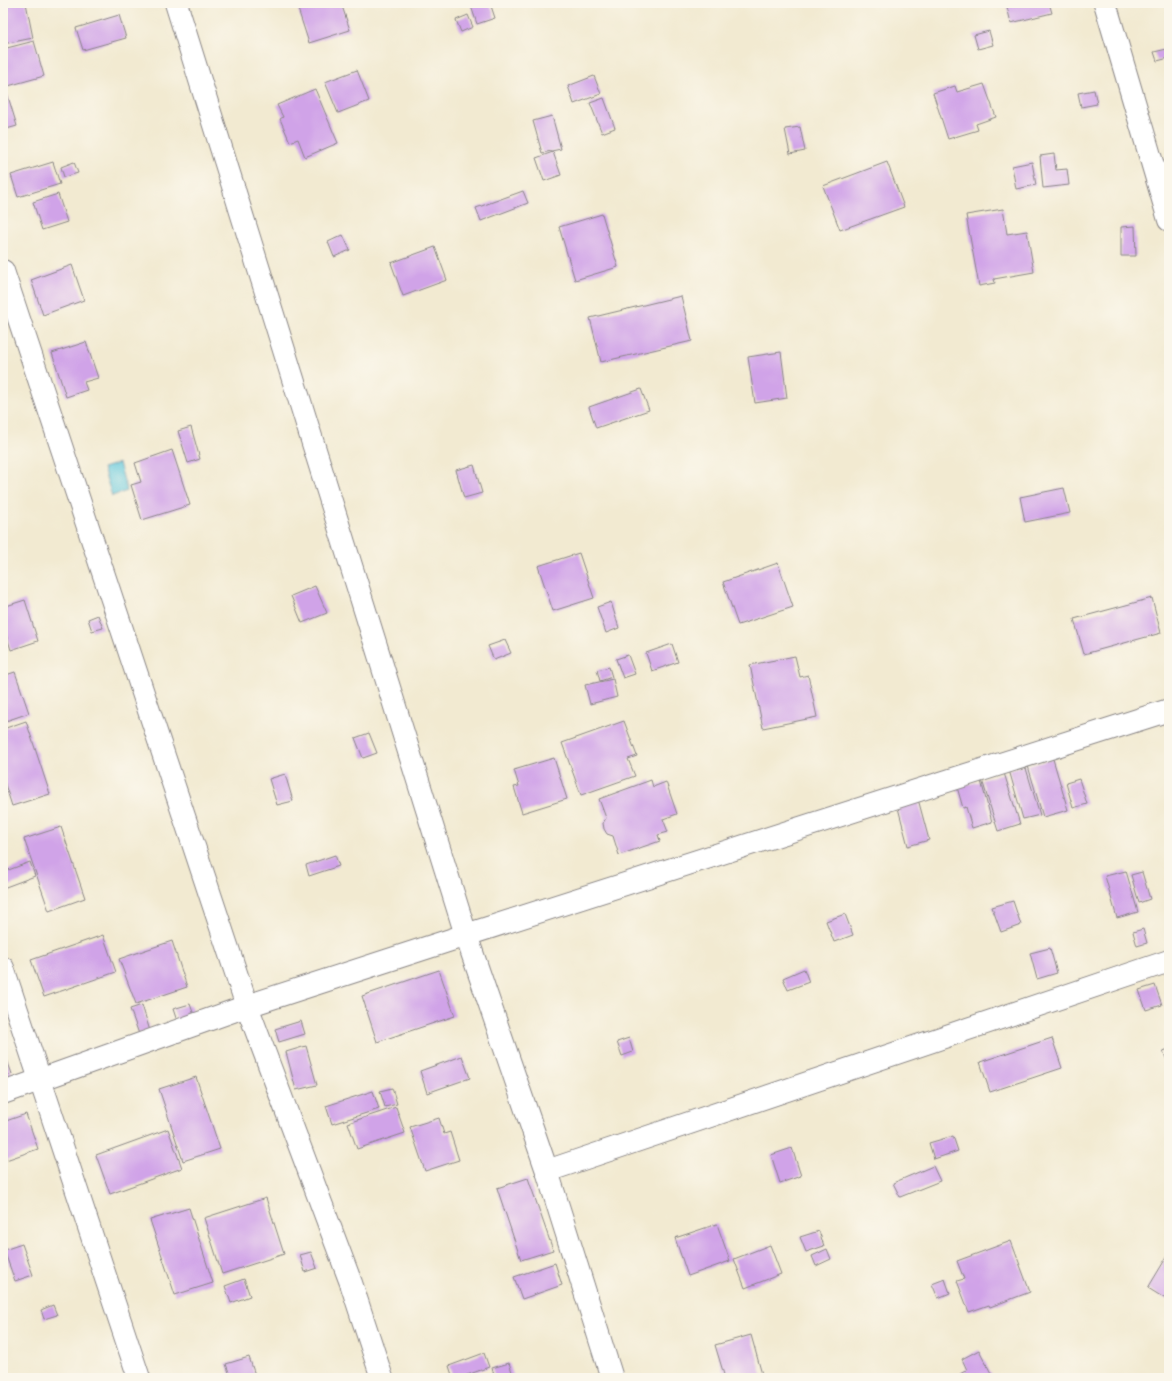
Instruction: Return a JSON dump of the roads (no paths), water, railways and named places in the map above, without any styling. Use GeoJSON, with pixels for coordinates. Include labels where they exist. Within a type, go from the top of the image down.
{"type":"FeatureCollection","features":[{"type":"Feature","properties":{"kind":"street"},"geometry":{"type":"LineString","coordinates":[[176,3],[466,935],[547,1171],[612,1378]]}},
{"type":"Feature","properties":{"kind":"street"},"geometry":{"type":"LineString","coordinates":[[1105,3],[1169,220]]}},
{"type":"Feature","properties":{"kind":"street"},"geometry":{"type":"LineString","coordinates":[[3,271],[248,1006],[351,1283],[382,1378]]}},
{"type":"Feature","properties":{"kind":"street"},"geometry":{"type":"LineString","coordinates":[[3,1093],[248,1006],[1169,710]]}},
{"type":"Feature","properties":{"kind":"street"},"geometry":{"type":"LineString","coordinates":[[547,1171],[1169,961]]}},
{"type":"Feature","properties":{"kind":"street"},"geometry":{"type":"LineString","coordinates":[[3,968],[139,1378]]}},
{"type":"Feature","properties":{"kind":"water"},"geometry":{"type":"Polygon","coordinates":[[[119,463],[127,491],[112,496],[103,468],[119,463]]]}}]}
